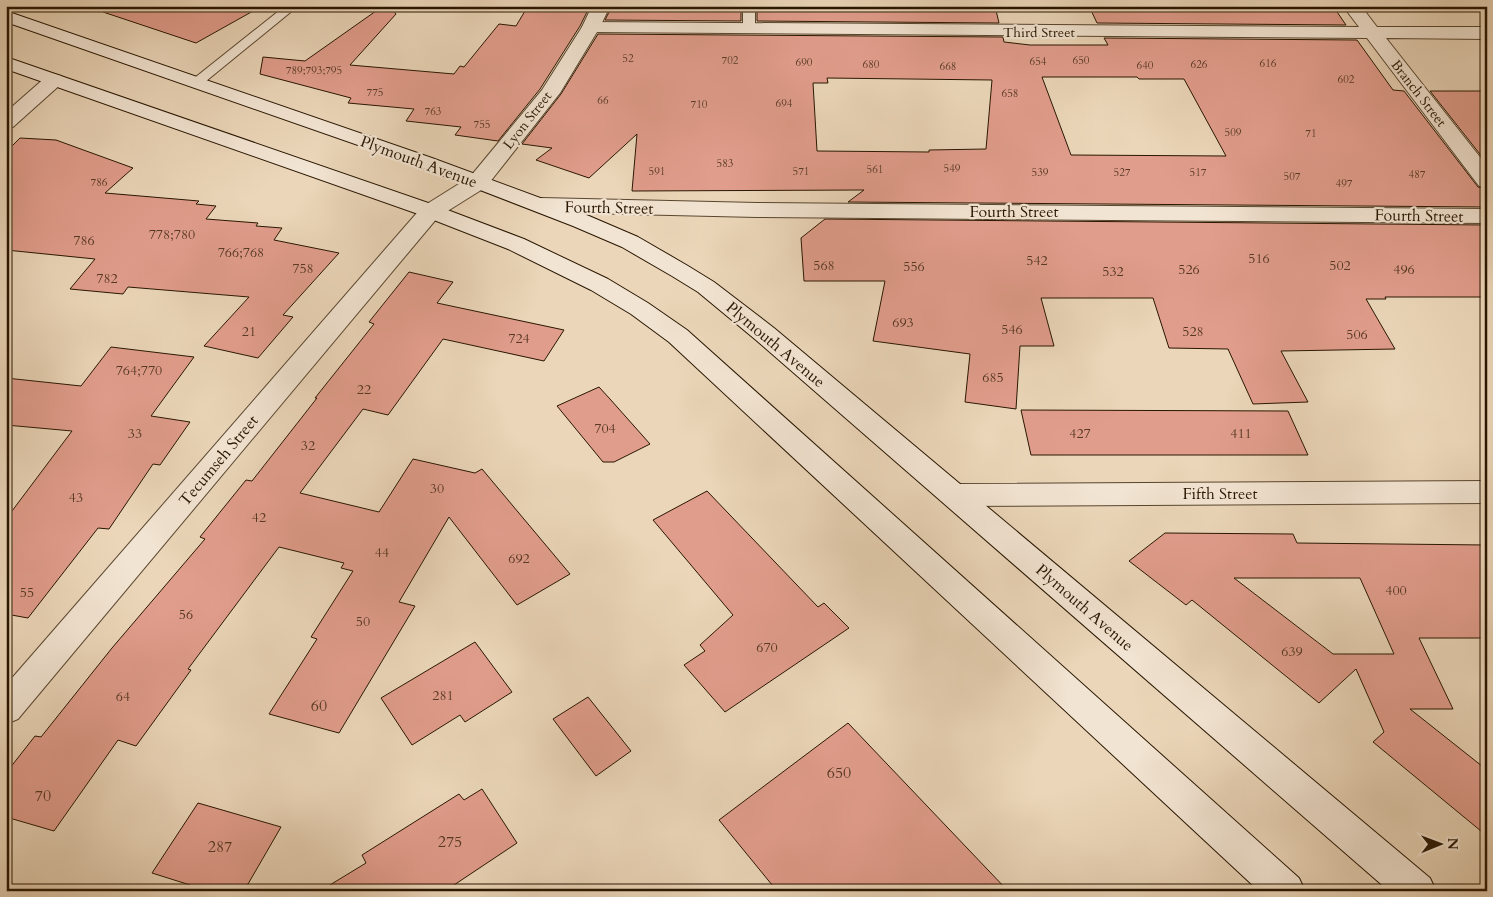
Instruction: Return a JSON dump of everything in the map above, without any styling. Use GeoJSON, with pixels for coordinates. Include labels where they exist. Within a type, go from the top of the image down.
{"type":"FeatureCollection","features":[{"type":"Feature","properties":{"kind":"street","name":"Lyon Street"},"geometry":{"type":"LineString","coordinates":[[430,212],[478,182],[550,93],[591,28],[602,6]]}},
{"type":"Feature","properties":{"kind":"street","name":"Branch Street"},"geometry":{"type":"LineString","coordinates":[[1352,6],[1487,181]]}},
{"type":"Feature","properties":{"kind":"street","name":"Plymouth Avenue"},"geometry":{"type":"LineString","coordinates":[[6,16],[541,205],[630,242],[706,287],[765,334],[1417,891]]}},
{"type":"Feature","properties":{"kind":"street","name":"Third Street"},"geometry":{"type":"LineString","coordinates":[[591,28],[1487,34]]}},
{"type":"Feature","properties":{"kind":"street"},"geometry":{"type":"LineString","coordinates":[[6,63],[430,212],[563,264],[625,298],[670,330],[1286,891]]}},
{"type":"Feature","properties":{"kind":"street"},"geometry":{"type":"LineString","coordinates":[[6,123],[54,80]]}},
{"type":"Feature","properties":{"kind":"street","name":"Fourth Street"},"geometry":{"type":"LineString","coordinates":[[541,205],[757,210],[1487,216]]}},
{"type":"Feature","properties":{"kind":"street","name":"Tecumseh Street"},"geometry":{"type":"LineString","coordinates":[[6,709],[430,212]]}},
{"type":"Feature","properties":{"kind":"street","name":"Fifth Street"},"geometry":{"type":"LineString","coordinates":[[954,495],[1487,492]]}},
{"type":"Feature","properties":{"kind":"lane"},"geometry":{"type":"LineString","coordinates":[[196,82],[279,15],[293,6]]}},
{"type":"Feature","properties":{"kind":"lane"},"geometry":{"type":"LineString","coordinates":[[749,6],[749,29]]}},
{"type":"Feature","properties":{"kind":"building"},"geometry":{"type":"Polygon","coordinates":[[[104,6],[262,6],[196,43],[103,12],[104,6]]]}},
{"type":"Feature","properties":{"kind":"building"},"geometry":{"type":"Polygon","coordinates":[[[383,6],[389,6],[396,14],[350,65],[454,74],[460,66],[464,67],[499,24],[516,26],[528,6],[590,6],[580,26],[540,89],[498,141],[455,135],[461,127],[406,121],[414,109],[348,103],[351,98],[260,74],[263,57],[305,61],[383,6]]]}},
{"type":"Feature","properties":{"kind":"building"},"geometry":{"type":"Polygon","coordinates":[[[612,6],[741,6],[741,21],[605,20],[612,6]]]}},
{"type":"Feature","properties":{"kind":"building"},"geometry":{"type":"Polygon","coordinates":[[[757,6],[995,6],[999,23],[757,21],[757,6]]]}},
{"type":"Feature","properties":{"kind":"building"},"geometry":{"type":"Polygon","coordinates":[[[1089,6],[1333,6],[1346,25],[1097,23],[1089,6]]]}},
{"type":"Feature","properties":{"kind":"building"},"geometry":{"type":"Polygon","coordinates":[[[598,34],[1003,37],[1004,42],[1030,45],[1108,45],[1104,38],[1357,40],[1393,90],[1404,91],[1478,187],[1487,189],[1487,207],[848,202],[864,190],[632,191],[637,134],[589,178],[536,160],[552,148],[522,144],[561,94],[598,34]],[[1042,77],[1071,155],[1226,156],[1184,79],[1042,77]],[[827,78],[828,83],[813,83],[817,151],[929,152],[929,150],[986,149],[992,80],[827,78]]]}},
{"type":"Feature","properties":{"kind":"building"},"geometry":{"type":"Polygon","coordinates":[[[1430,91],[1487,91],[1487,163],[1430,91]]]}},
{"type":"Feature","properties":{"kind":"building"},"geometry":{"type":"Polygon","coordinates":[[[20,138],[56,140],[133,168],[105,193],[199,201],[196,204],[216,206],[206,219],[258,223],[256,226],[282,228],[274,240],[339,253],[283,315],[293,317],[258,358],[204,346],[249,297],[128,287],[123,294],[70,289],[95,259],[6,250],[6,152],[20,138]]]}},
{"type":"Feature","properties":{"kind":"building"},"geometry":{"type":"Polygon","coordinates":[[[825,219],[1487,225],[1487,297],[1385,297],[1386,299],[1366,299],[1395,349],[1281,351],[1308,402],[1253,404],[1228,349],[1169,348],[1153,298],[1041,298],[1054,346],[1020,346],[1016,409],[965,402],[970,354],[873,341],[885,281],[804,281],[801,238],[825,219]]]}},
{"type":"Feature","properties":{"kind":"building"},"geometry":{"type":"Polygon","coordinates":[[[409,272],[453,282],[437,303],[564,330],[544,361],[443,339],[388,415],[363,409],[300,493],[379,512],[413,459],[475,473],[482,469],[570,574],[517,605],[449,517],[399,602],[415,606],[339,733],[269,714],[317,639],[311,637],[353,571],[341,568],[344,563],[279,547],[188,669],[191,670],[136,746],[118,740],[54,831],[6,817],[6,773],[35,736],[41,737],[112,648],[205,539],[200,537],[246,480],[252,481],[374,324],[369,322],[409,272]]]}},
{"type":"Feature","properties":{"kind":"building"},"geometry":{"type":"Polygon","coordinates":[[[111,347],[194,357],[151,416],[190,422],[160,465],[153,464],[109,529],[98,528],[28,618],[6,614],[6,519],[72,431],[6,425],[6,378],[81,386],[111,347]]]}},
{"type":"Feature","properties":{"kind":"building"},"geometry":{"type":"Polygon","coordinates":[[[599,387],[650,444],[614,462],[603,462],[557,406],[599,387]]]}},
{"type":"Feature","properties":{"kind":"building"},"geometry":{"type":"Polygon","coordinates":[[[1021,410],[1288,411],[1308,455],[1031,455],[1021,410]]]}},
{"type":"Feature","properties":{"kind":"building"},"geometry":{"type":"Polygon","coordinates":[[[707,491],[818,607],[824,603],[849,628],[725,712],[684,665],[705,651],[700,645],[733,615],[653,520],[707,491]]]}},
{"type":"Feature","properties":{"kind":"building"},"geometry":{"type":"Polygon","coordinates":[[[1165,533],[1293,534],[1297,543],[1487,545],[1487,638],[1419,638],[1453,709],[1410,709],[1487,770],[1487,836],[1373,742],[1384,732],[1356,669],[1319,703],[1192,600],[1186,605],[1129,561],[1165,533]],[[1234,578],[1333,654],[1394,654],[1360,578],[1234,578]]]}},
{"type":"Feature","properties":{"kind":"building"},"geometry":{"type":"Polygon","coordinates":[[[475,642],[512,692],[465,722],[460,715],[412,745],[381,698],[475,642]]]}},
{"type":"Feature","properties":{"kind":"building"},"geometry":{"type":"Polygon","coordinates":[[[588,697],[631,751],[596,776],[553,719],[588,697]]]}},
{"type":"Feature","properties":{"kind":"building"},"geometry":{"type":"Polygon","coordinates":[[[848,723],[1008,891],[777,891],[719,820],[848,723]]]}},
{"type":"Feature","properties":{"kind":"building"},"geometry":{"type":"Polygon","coordinates":[[[482,789],[517,843],[445,891],[320,891],[366,863],[362,855],[459,794],[464,800],[482,789]]]}},
{"type":"Feature","properties":{"kind":"building"},"geometry":{"type":"Polygon","coordinates":[[[198,803],[281,827],[244,891],[209,891],[152,873],[198,803]]]}}]}
